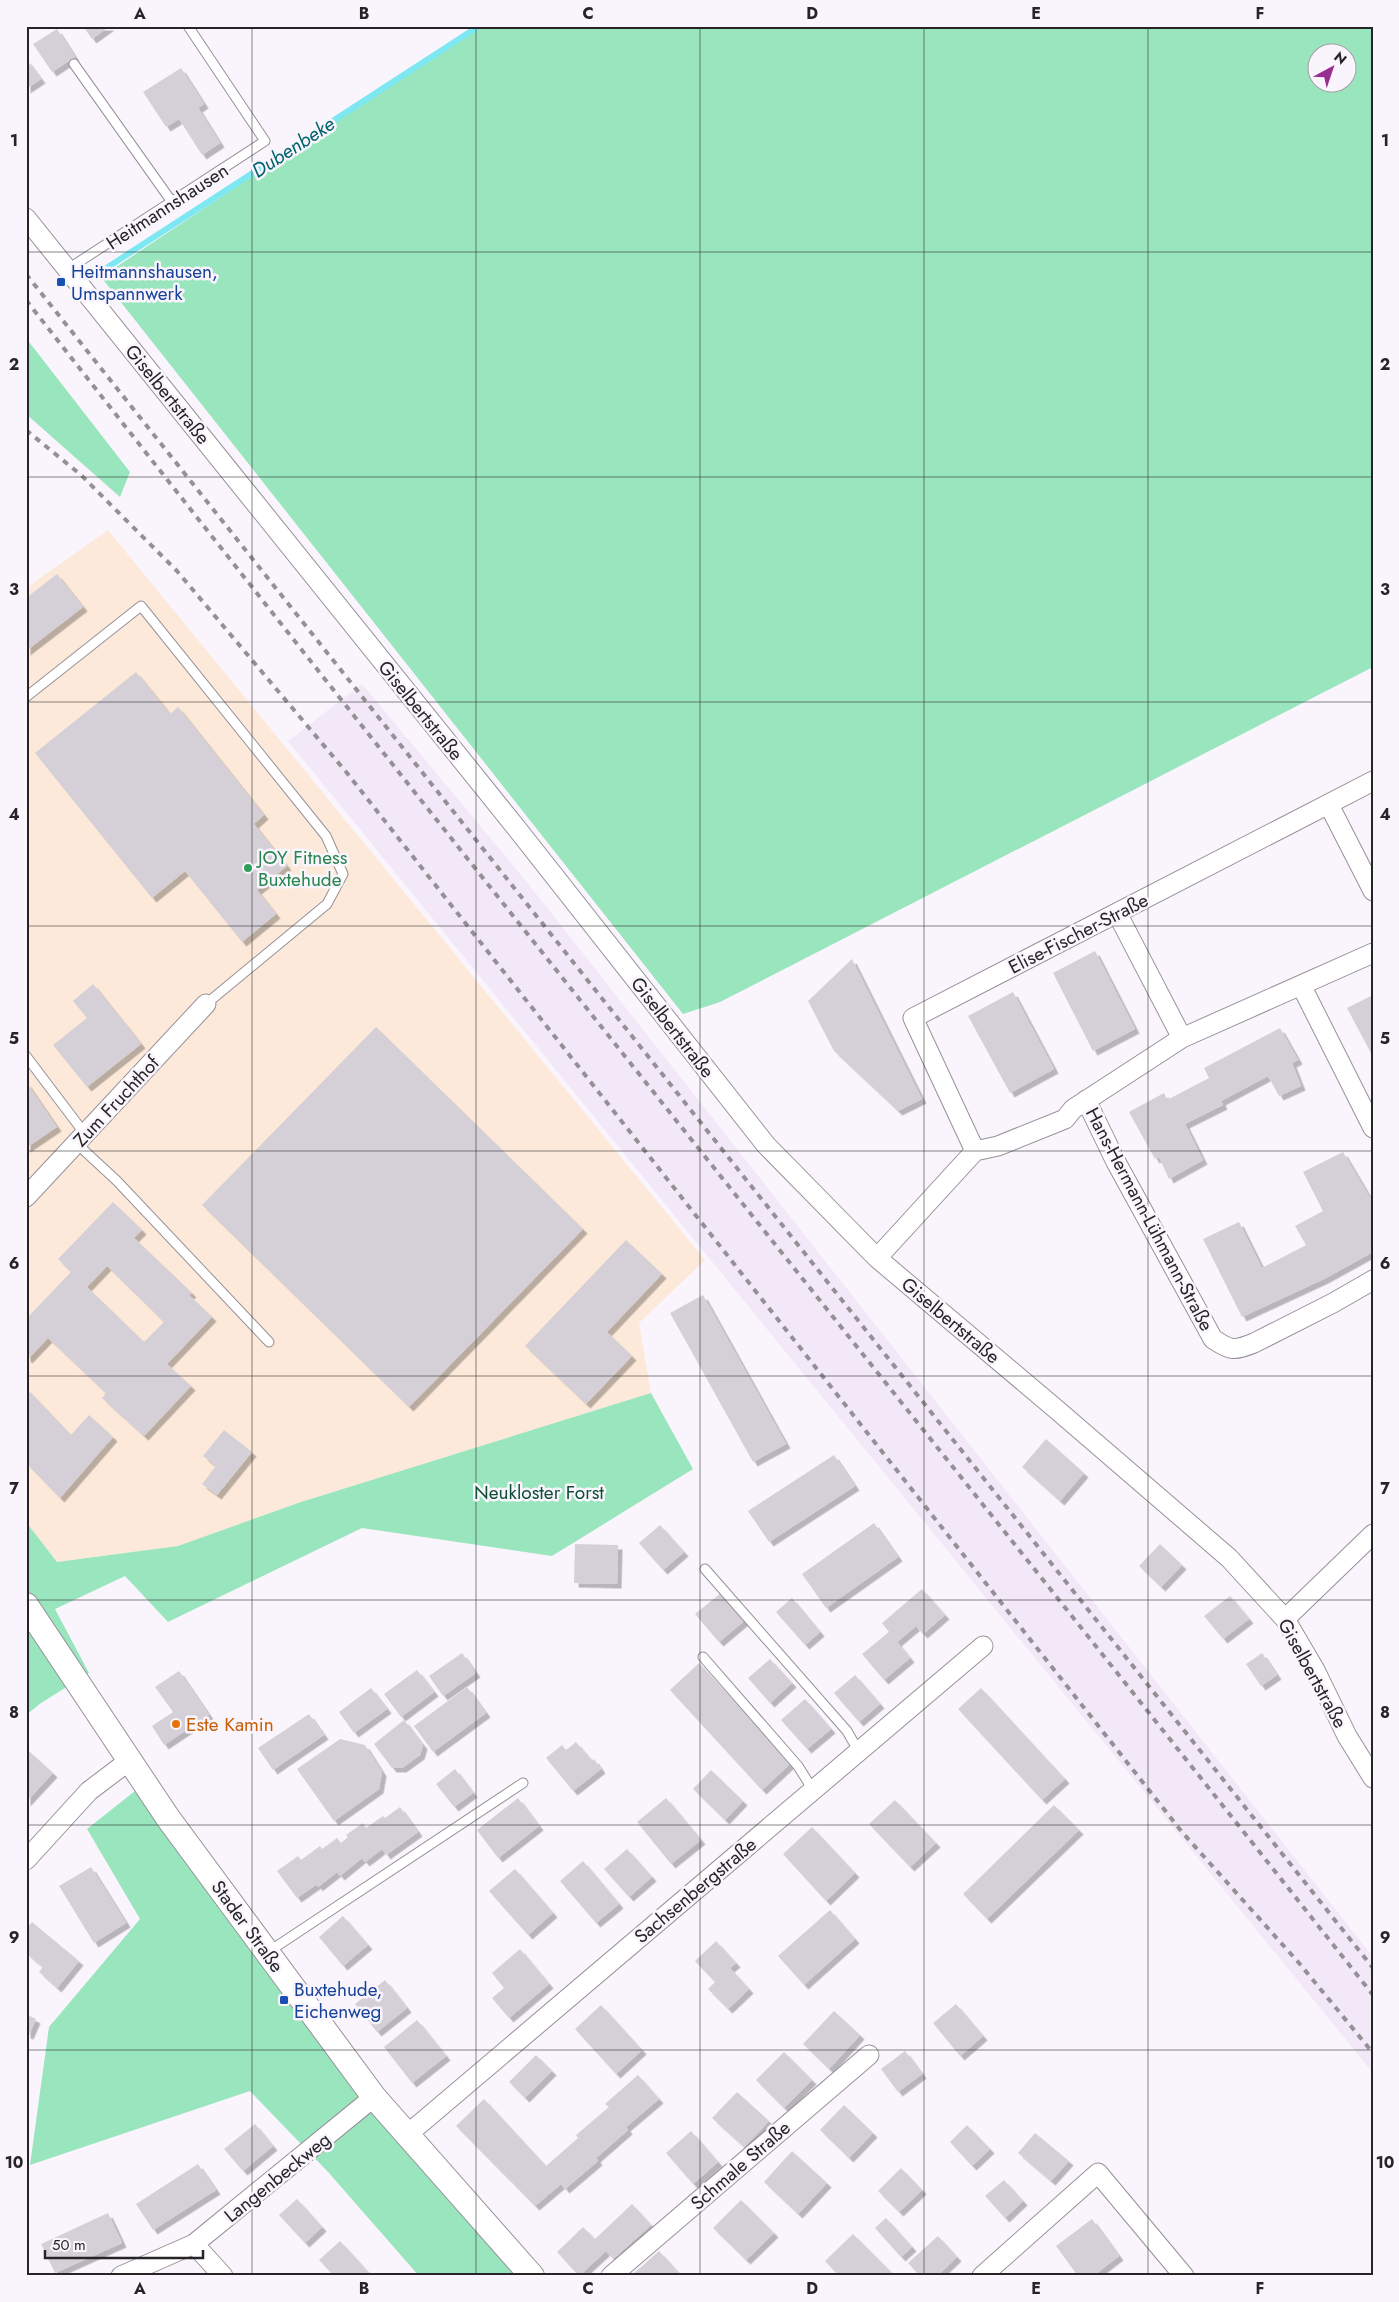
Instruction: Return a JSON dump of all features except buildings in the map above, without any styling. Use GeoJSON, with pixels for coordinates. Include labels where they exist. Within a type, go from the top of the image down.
{"type":"FeatureCollection","features":[{"type":"Feature","properties":{"kind":"street","name":"Giselbertstraße"},"geometry":{"type":"LineString","coordinates":[[26,218],[518,830],[766,1145],[877,1258],[1229,1558],[1285,1619],[1314,1670],[1347,1736],[1373,1778]]}},
{"type":"Feature","properties":{"kind":"street","name":"Elise-Fischer-Straße"},"geometry":{"type":"LineString","coordinates":[[975,1151],[913,1018],[1373,781]]}},
{"type":"Feature","properties":{"kind":"street"},"geometry":{"type":"LineString","coordinates":[[1329,805],[1373,891]]}},
{"type":"Feature","properties":{"kind":"street"},"geometry":{"type":"LineString","coordinates":[[1117,913],[1182,1038]]}},
{"type":"Feature","properties":{"kind":"street"},"geometry":{"type":"LineString","coordinates":[[877,1258],[975,1151],[998,1146],[1065,1119],[1073,1109],[1182,1038],[1373,952]]}},
{"type":"Feature","properties":{"kind":"street"},"geometry":{"type":"LineString","coordinates":[[1301,985],[1373,1128]]}},
{"type":"Feature","properties":{"kind":"street","name":"Zum Fruchthof"},"geometry":{"type":"LineString","coordinates":[[26,1197],[206,1004]]}},
{"type":"Feature","properties":{"kind":"street","name":"Hans-Hermann-Lühmann-Straße"},"geometry":{"type":"LineString","coordinates":[[1086,1100],[1116,1162],[1213,1339],[1228,1349],[1240,1348],[1254,1343],[1333,1303],[1373,1280]]}},
{"type":"Feature","properties":{"kind":"street"},"geometry":{"type":"LineString","coordinates":[[1285,1619],[1373,1534]]}},
{"type":"Feature","properties":{"kind":"street","name":"Stader Straße"},"geometry":{"type":"LineString","coordinates":[[26,1605],[168,1818],[374,2097],[532,2276]]}},
{"type":"Feature","properties":{"kind":"street","name":"Sachsenbergstraße"},"geometry":{"type":"LineString","coordinates":[[408,2134],[983,1646]]}},
{"type":"Feature","properties":{"kind":"street"},"geometry":{"type":"LineString","coordinates":[[26,1860],[89,1791],[130,1760]]}},
{"type":"Feature","properties":{"kind":"street","name":"Schmale Straße"},"geometry":{"type":"LineString","coordinates":[[611,2276],[869,2055]]}},
{"type":"Feature","properties":{"kind":"street","name":"Langenbeckweg"},"geometry":{"type":"LineString","coordinates":[[121,2276],[194,2244],[374,2097]]}},
{"type":"Feature","properties":{"kind":"street"},"geometry":{"type":"LineString","coordinates":[[982,2276],[1098,2173],[1184,2276]]}},
{"type":"Feature","properties":{"kind":"street"},"geometry":{"type":"LineString","coordinates":[[194,2244],[223,2276]]}},
{"type":"Feature","properties":{"kind":"lane","name":"Heitmannshausen"},"geometry":{"type":"LineString","coordinates":[[68,270],[265,141],[188,26]]}},
{"type":"Feature","properties":{"kind":"lane"},"geometry":{"type":"LineString","coordinates":[[74,64],[172,202]]}},
{"type":"Feature","properties":{"kind":"lane"},"geometry":{"type":"LineString","coordinates":[[26,697],[141,606],[326,836],[343,874],[327,904],[206,1004]]}},
{"type":"Feature","properties":{"kind":"lane"},"geometry":{"type":"LineString","coordinates":[[26,1056],[81,1139],[117,1181],[269,1342]]}},
{"type":"Feature","properties":{"kind":"lane"},"geometry":{"type":"LineString","coordinates":[[705,1569],[847,1731],[859,1752]]}},
{"type":"Feature","properties":{"kind":"lane"},"geometry":{"type":"LineString","coordinates":[[703,1657],[798,1766],[813,1790]]}},
{"type":"Feature","properties":{"kind":"lane"},"geometry":{"type":"LineString","coordinates":[[267,1952],[523,1783]]}},
{"type":"Feature","properties":{"kind":"shaded area"},"geometry":{"type":"Polygon","coordinates":[[[108,530],[705,1260],[639,1323],[651,1393],[301,1502],[178,1546],[57,1562],[26,1522],[26,588],[108,530]]]}},
{"type":"Feature","properties":{"kind":"shaded area"},"geometry":{"type":"Polygon","coordinates":[[[362,684],[526,881],[1373,1957],[1373,2073],[288,741],[362,684]]]}},
{"type":"Feature","properties":{"kind":"green space"},"geometry":{"type":"Polygon","coordinates":[[[478,26],[1373,26],[1373,667],[720,1002],[683,1014],[101,277],[478,26]]]}},
{"type":"Feature","properties":{"kind":"green space"},"geometry":{"type":"Polygon","coordinates":[[[26,338],[130,472],[120,497],[26,414],[26,338]]]}},
{"type":"Feature","properties":{"kind":"green space","name":"Neukloster Forst"},"geometry":{"type":"Polygon","coordinates":[[[651,1393],[693,1469],[552,1556],[362,1528],[168,1622],[125,1576],[55,1609],[89,1673],[41,1703],[26,1715],[26,1522],[57,1562],[178,1546],[301,1502],[651,1393]]]}},
{"type":"Feature","properties":{"kind":"green space"},"geometry":{"type":"Polygon","coordinates":[[[140,1787],[525,2276],[419,2276],[329,2173],[250,2091],[30,2165],[49,2027],[140,1919],[87,1829],[140,1787]]]}},
{"type":"Feature","properties":{"kind":"waterway","name":"Dubenbeke"},"geometry":{"type":"LineString","coordinates":[[108,267],[479,26]]}},
{"type":"Feature","properties":{"kind":"railway"},"geometry":{"type":"LineString","coordinates":[[26,274],[1373,1968]]}},
{"type":"Feature","properties":{"kind":"railway"},"geometry":{"type":"LineString","coordinates":[[26,300],[361,725],[1373,1995]]}},
{"type":"Feature","properties":{"kind":"railway"},"geometry":{"type":"LineString","coordinates":[[26,430],[81,475],[177,571],[347,773],[1182,1832],[1299,1963],[1373,2053]]}},
{"type":"Feature","properties":{"kind":"place","name":"Heitmannshausen, Umspannwerk"},"geometry":{"type":"Point","coordinates":[61,282]}},
{"type":"Feature","properties":{"kind":"place","name":"JOY Fitness Buxtehude"},"geometry":{"type":"Point","coordinates":[248,868]}},
{"type":"Feature","properties":{"kind":"place","name":"Este Kamin"},"geometry":{"type":"Point","coordinates":[176,1724]}},
{"type":"Feature","properties":{"kind":"place","name":"Buxtehude, Eichenweg"},"geometry":{"type":"Point","coordinates":[284,2000]}}]}
